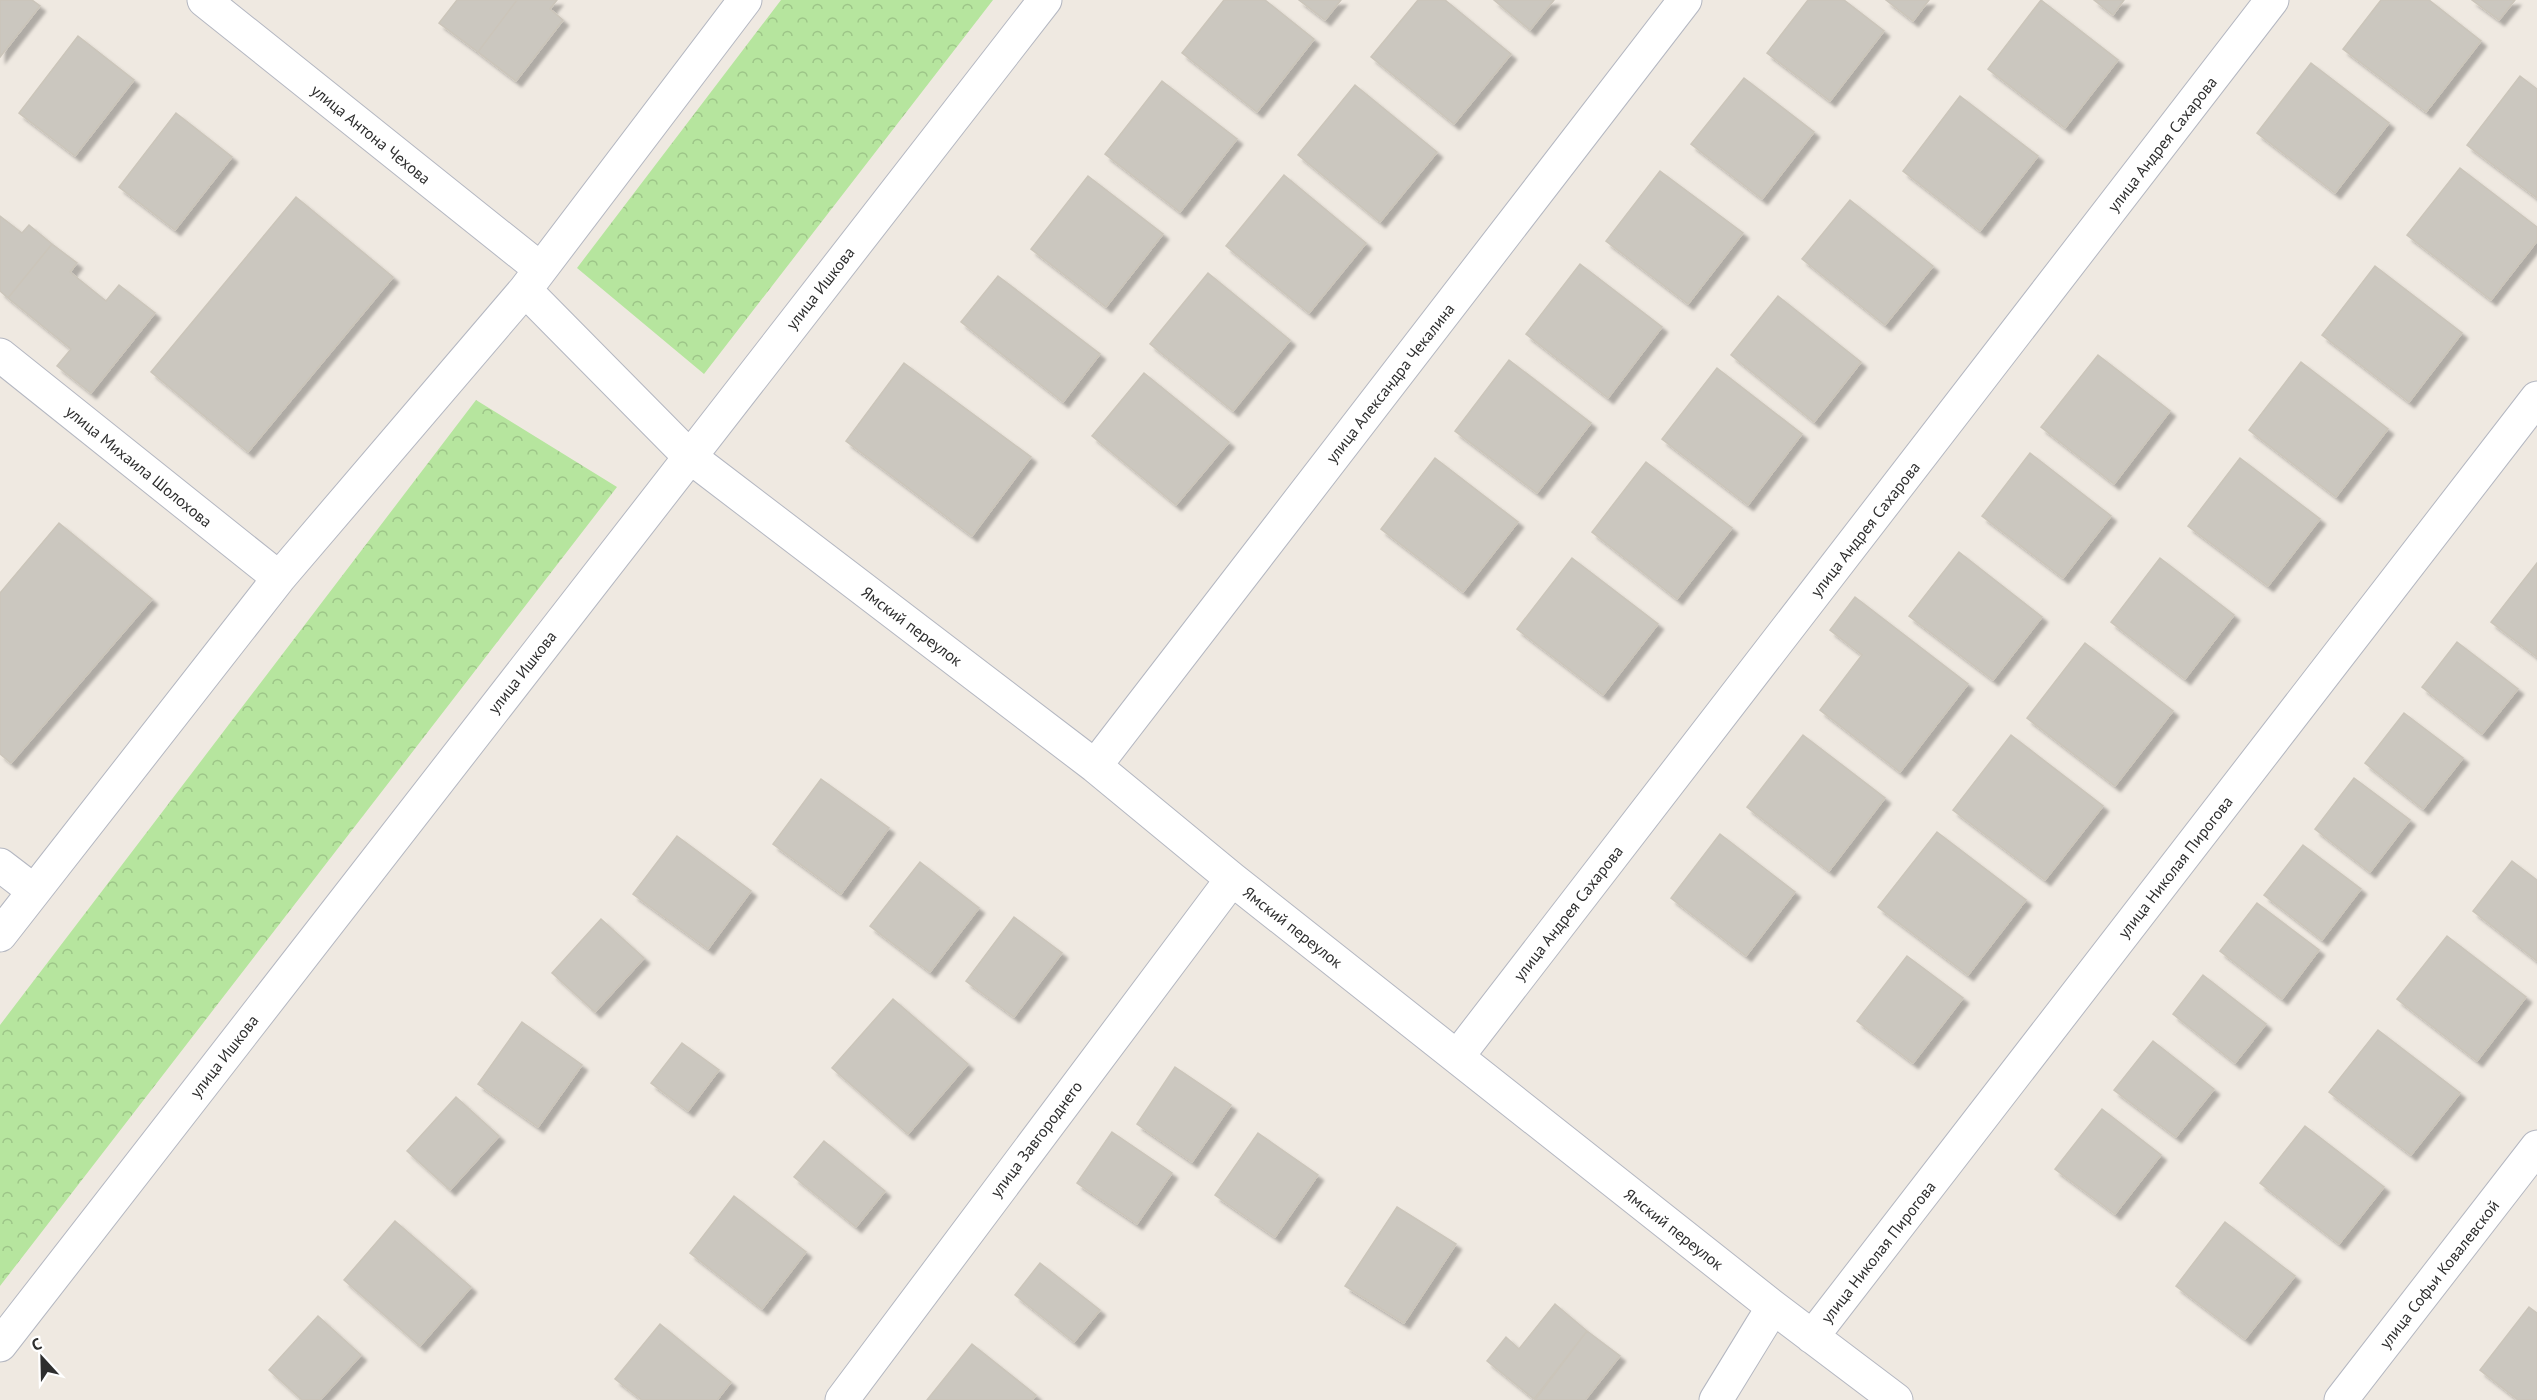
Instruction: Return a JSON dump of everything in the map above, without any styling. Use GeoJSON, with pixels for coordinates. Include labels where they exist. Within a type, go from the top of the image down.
{"type":"FeatureCollection","features":[{"type":"Feature","properties":{"kind":"street","name":"улица Антона Чехова"},"geometry":{"type":"LineString","coordinates":[[204,0],[532,279],[689,456]]}},
{"type":"Feature","properties":{"kind":"street"},"geometry":{"type":"LineString","coordinates":[[0,935],[279,578],[532,279],[745,0]]}},
{"type":"Feature","properties":{"kind":"street","name":"улица Ишкова"},"geometry":{"type":"LineString","coordinates":[[0,1345],[1045,0]]}},
{"type":"Feature","properties":{"kind":"street","name":"улица Александра Чекалина"},"geometry":{"type":"LineString","coordinates":[[1095,766],[1685,0]]}},
{"type":"Feature","properties":{"kind":"street","name":"улица Андрея Сахарова"},"geometry":{"type":"LineString","coordinates":[[1457,1057],[2272,0]]}},
{"type":"Feature","properties":{"kind":"street","name":"улица Михаила Шолохова"},"geometry":{"type":"LineString","coordinates":[[0,355],[279,578]]}},
{"type":"Feature","properties":{"kind":"street","name":"улица Николая Пирогова"},"geometry":{"type":"LineString","coordinates":[[1812,1336],[2537,398]]}},
{"type":"Feature","properties":{"kind":"street","name":"Ямский переулок"},"geometry":{"type":"LineString","coordinates":[[689,456],[1095,766],[1232,879],[1773,1307],[1896,1400]]}},
{"type":"Feature","properties":{"kind":"street"},"geometry":{"type":"LineString","coordinates":[[0,865],[34,891]]}},
{"type":"Feature","properties":{"kind":"street","name":"улица Завгороднего"},"geometry":{"type":"LineString","coordinates":[[842,1400],[1232,879]]}},
{"type":"Feature","properties":{"kind":"street","name":"улица Софьи Ковалевской"},"geometry":{"type":"LineString","coordinates":[[2341,1400],[2537,1148]]}},
{"type":"Feature","properties":{"kind":"street"},"geometry":{"type":"LineString","coordinates":[[1716,1400],[1773,1307]]}},
{"type":"Feature","properties":{"kind":"green space"},"geometry":{"type":"Polygon","coordinates":[[[781,0],[993,0],[704,374],[577,268],[781,0]]]}},
{"type":"Feature","properties":{"kind":"green space"},"geometry":{"type":"Polygon","coordinates":[[[476,400],[617,487],[0,1286],[0,1025],[476,400]]]}},
{"type":"Feature","properties":{"kind":"building"},"geometry":{"type":"Polygon","coordinates":[[[0,0],[32,0],[40,6],[0,57],[0,0]]]}},
{"type":"Feature","properties":{"kind":"building"},"geometry":{"type":"Polygon","coordinates":[[[457,0],[517,0],[478,52],[439,23],[457,0]]]}},
{"type":"Feature","properties":{"kind":"building"},"geometry":{"type":"Polygon","coordinates":[[[517,0],[557,0],[550,9],[563,20],[516,81],[478,52],[517,0]]]}},
{"type":"Feature","properties":{"kind":"building"},"geometry":{"type":"Polygon","coordinates":[[[1224,0],[1265,0],[1314,39],[1257,112],[1182,53],[1224,0]]]}},
{"type":"Feature","properties":{"kind":"building"},"geometry":{"type":"Polygon","coordinates":[[[1299,0],[1341,0],[1325,20],[1299,0]]]}},
{"type":"Feature","properties":{"kind":"building"},"geometry":{"type":"Polygon","coordinates":[[[1418,0],[1445,0],[1511,54],[1454,124],[1371,57],[1418,0]]]}},
{"type":"Feature","properties":{"kind":"building"},"geometry":{"type":"Polygon","coordinates":[[[1494,0],[1554,0],[1530,30],[1494,0]]]}},
{"type":"Feature","properties":{"kind":"building"},"geometry":{"type":"Polygon","coordinates":[[[1808,0],[1844,0],[1884,31],[1830,101],[1767,53],[1808,0]]]}},
{"type":"Feature","properties":{"kind":"building"},"geometry":{"type":"Polygon","coordinates":[[[1886,0],[1929,0],[1913,21],[1886,0]]]}},
{"type":"Feature","properties":{"kind":"building"},"geometry":{"type":"Polygon","coordinates":[[[2041,0],[2118,60],[2065,128],[1988,69],[2041,0]]]}},
{"type":"Feature","properties":{"kind":"building"},"geometry":{"type":"Polygon","coordinates":[[[2094,0],[2124,0],[2113,15],[2094,0]]]}},
{"type":"Feature","properties":{"kind":"building"},"geometry":{"type":"Polygon","coordinates":[[[2381,0],[2429,0],[2481,41],[2426,112],[2343,49],[2381,0]]]}},
{"type":"Feature","properties":{"kind":"building"},"geometry":{"type":"Polygon","coordinates":[[[2472,0],[2515,0],[2499,20],[2472,0]]]}},
{"type":"Feature","properties":{"kind":"building"},"geometry":{"type":"Polygon","coordinates":[[[78,36],[134,80],[75,156],[19,113],[78,36]]]}},
{"type":"Feature","properties":{"kind":"building"},"geometry":{"type":"Polygon","coordinates":[[[2311,63],[2389,123],[2335,193],[2257,133],[2311,63]]]}},
{"type":"Feature","properties":{"kind":"building"},"geometry":{"type":"Polygon","coordinates":[[[2520,76],[2537,89],[2537,198],[2467,145],[2520,76]]]}},
{"type":"Feature","properties":{"kind":"building"},"geometry":{"type":"Polygon","coordinates":[[[1744,78],[1814,132],[1762,199],[1691,144],[1744,78]]]}},
{"type":"Feature","properties":{"kind":"building"},"geometry":{"type":"Polygon","coordinates":[[[1162,81],[1237,139],[1180,212],[1105,154],[1162,81]]]}},
{"type":"Feature","properties":{"kind":"building"},"geometry":{"type":"Polygon","coordinates":[[[1355,85],[1437,152],[1380,222],[1298,155],[1355,85]]]}},
{"type":"Feature","properties":{"kind":"building"},"geometry":{"type":"Polygon","coordinates":[[[1960,96],[2038,156],[1980,231],[1903,171],[1960,96]]]}},
{"type":"Feature","properties":{"kind":"building"},"geometry":{"type":"Polygon","coordinates":[[[176,113],[232,157],[175,230],[119,187],[176,113]]]}},
{"type":"Feature","properties":{"kind":"building"},"geometry":{"type":"Polygon","coordinates":[[[2460,168],[2537,227],[2537,241],[2491,300],[2407,235],[2460,168]]]}},
{"type":"Feature","properties":{"kind":"building"},"geometry":{"type":"Polygon","coordinates":[[[1660,171],[1743,233],[1688,304],[1606,241],[1660,171]]]}},
{"type":"Feature","properties":{"kind":"building"},"geometry":{"type":"Polygon","coordinates":[[[1284,175],[1366,243],[1309,313],[1226,246],[1284,175]]]}},
{"type":"Feature","properties":{"kind":"building"},"geometry":{"type":"Polygon","coordinates":[[[1088,176],[1163,234],[1106,307],[1031,249],[1088,176]]]}},
{"type":"Feature","properties":{"kind":"building"},"geometry":{"type":"Polygon","coordinates":[[[296,197],[393,277],[248,452],[151,372],[296,197]]]}},
{"type":"Feature","properties":{"kind":"building"},"geometry":{"type":"Polygon","coordinates":[[[1850,200],[1933,266],[1885,325],[1802,259],[1850,200]]]}},
{"type":"Feature","properties":{"kind":"building"},"geometry":{"type":"Polygon","coordinates":[[[0,216],[22,233],[29,225],[52,244],[8,298],[0,291],[0,216]]]}},
{"type":"Feature","properties":{"kind":"building"},"geometry":{"type":"Polygon","coordinates":[[[52,244],[77,263],[70,272],[106,301],[119,285],[155,313],[91,393],[57,366],[71,349],[8,298],[52,244]]]}},
{"type":"Feature","properties":{"kind":"building"},"geometry":{"type":"Polygon","coordinates":[[[1580,264],[1662,327],[1608,398],[1526,334],[1580,264]]]}},
{"type":"Feature","properties":{"kind":"building"},"geometry":{"type":"Polygon","coordinates":[[[2375,266],[2462,333],[2409,402],[2322,335],[2375,266]]]}},
{"type":"Feature","properties":{"kind":"building"},"geometry":{"type":"Polygon","coordinates":[[[1208,273],[1290,340],[1233,411],[1150,344],[1208,273]]]}},
{"type":"Feature","properties":{"kind":"building"},"geometry":{"type":"Polygon","coordinates":[[[998,276],[1100,354],[1063,402],[961,322],[998,276]]]}},
{"type":"Feature","properties":{"kind":"building"},"geometry":{"type":"Polygon","coordinates":[[[1778,296],[1861,362],[1814,422],[1731,355],[1778,296]]]}},
{"type":"Feature","properties":{"kind":"building"},"geometry":{"type":"Polygon","coordinates":[[[2098,355],[2170,411],[2114,484],[2041,427],[2098,355]]]}},
{"type":"Feature","properties":{"kind":"building"},"geometry":{"type":"Polygon","coordinates":[[[1509,360],[1591,423],[1537,493],[1455,431],[1509,360]]]}},
{"type":"Feature","properties":{"kind":"building"},"geometry":{"type":"Polygon","coordinates":[[[2301,362],[2388,429],[2336,497],[2249,430],[2301,362]]]}},
{"type":"Feature","properties":{"kind":"building"},"geometry":{"type":"Polygon","coordinates":[[[904,363],[1031,457],[972,536],[846,441],[904,363]]]}},
{"type":"Feature","properties":{"kind":"building"},"geometry":{"type":"Polygon","coordinates":[[[1717,368],[1802,434],[1748,505],[1662,439],[1717,368]]]}},
{"type":"Feature","properties":{"kind":"building"},"geometry":{"type":"Polygon","coordinates":[[[1144,373],[1229,442],[1176,505],[1092,436],[1144,373]]]}},
{"type":"Feature","properties":{"kind":"building"},"geometry":{"type":"Polygon","coordinates":[[[2030,453],[2111,516],[2063,578],[1982,516],[2030,453]]]}},
{"type":"Feature","properties":{"kind":"building"},"geometry":{"type":"Polygon","coordinates":[[[1435,458],[1518,522],[1463,592],[1381,529],[1435,458]]]}},
{"type":"Feature","properties":{"kind":"building"},"geometry":{"type":"Polygon","coordinates":[[[2240,458],[2320,519],[2268,586],[2188,526],[2240,458]]]}},
{"type":"Feature","properties":{"kind":"building"},"geometry":{"type":"Polygon","coordinates":[[[1646,462],[1732,528],[1677,599],[1592,532],[1646,462]]]}},
{"type":"Feature","properties":{"kind":"building"},"geometry":{"type":"Polygon","coordinates":[[[59,523],[152,599],[11,763],[0,754],[0,593],[59,523]]]}},
{"type":"Feature","properties":{"kind":"building"},"geometry":{"type":"Polygon","coordinates":[[[1959,552],[2042,617],[1993,680],[1909,616],[1959,552]]]}},
{"type":"Feature","properties":{"kind":"building"},"geometry":{"type":"Polygon","coordinates":[[[1572,558],[1658,624],[1603,695],[1517,629],[1572,558]]]}},
{"type":"Feature","properties":{"kind":"building"},"geometry":{"type":"Polygon","coordinates":[[[2160,558],[2234,615],[2185,679],[2111,622],[2160,558]]]}},
{"type":"Feature","properties":{"kind":"building"},"geometry":{"type":"Polygon","coordinates":[[[2537,563],[2537,657],[2491,622],[2537,563]]]}},
{"type":"Feature","properties":{"kind":"building"},"geometry":{"type":"Polygon","coordinates":[[[1855,597],[1968,684],[1900,772],[1820,710],[1862,655],[1830,630],[1855,597]]]}},
{"type":"Feature","properties":{"kind":"building"},"geometry":{"type":"Polygon","coordinates":[[[2457,642],[2518,689],[2482,734],[2422,687],[2457,642]]]}},
{"type":"Feature","properties":{"kind":"building"},"geometry":{"type":"Polygon","coordinates":[[[2085,643],[2173,711],[2115,786],[2027,718],[2085,643]]]}},
{"type":"Feature","properties":{"kind":"building"},"geometry":{"type":"Polygon","coordinates":[[[2404,713],[2463,758],[2423,809],[2365,763],[2404,713]]]}},
{"type":"Feature","properties":{"kind":"building"},"geometry":{"type":"Polygon","coordinates":[[[1803,735],[1885,798],[1829,871],[1747,807],[1803,735]]]}},
{"type":"Feature","properties":{"kind":"building"},"geometry":{"type":"Polygon","coordinates":[[[2011,735],[2103,806],[2045,880],[1953,810],[2011,735]]]}},
{"type":"Feature","properties":{"kind":"building"},"geometry":{"type":"Polygon","coordinates":[[[2354,778],[2410,820],[2370,872],[2315,829],[2354,778]]]}},
{"type":"Feature","properties":{"kind":"building"},"geometry":{"type":"Polygon","coordinates":[[[821,779],[889,828],[841,894],[773,844],[821,779]]]}},
{"type":"Feature","properties":{"kind":"building"},"geometry":{"type":"Polygon","coordinates":[[[1937,832],[2026,900],[1968,975],[1878,907],[1937,832]]]}},
{"type":"Feature","properties":{"kind":"building"},"geometry":{"type":"Polygon","coordinates":[[[1720,834],[1795,892],[1746,956],[1671,898],[1720,834]]]}},
{"type":"Feature","properties":{"kind":"building"},"geometry":{"type":"Polygon","coordinates":[[[677,836],[751,891],[708,949],[633,894],[677,836]]]}},
{"type":"Feature","properties":{"kind":"building"},"geometry":{"type":"Polygon","coordinates":[[[2303,845],[2361,889],[2322,940],[2264,895],[2303,845]]]}},
{"type":"Feature","properties":{"kind":"building"},"geometry":{"type":"Polygon","coordinates":[[[2512,861],[2537,880],[2537,961],[2473,911],[2512,861]]]}},
{"type":"Feature","properties":{"kind":"building"},"geometry":{"type":"Polygon","coordinates":[[[920,862],[979,908],[930,972],[870,926],[920,862]]]}},
{"type":"Feature","properties":{"kind":"building"},"geometry":{"type":"Polygon","coordinates":[[[2257,903],[2319,950],[2282,999],[2220,951],[2257,903]]]}},
{"type":"Feature","properties":{"kind":"building"},"geometry":{"type":"Polygon","coordinates":[[[1014,917],[1062,953],[1014,1017],[966,981],[1014,917]]]}},
{"type":"Feature","properties":{"kind":"building"},"geometry":{"type":"Polygon","coordinates":[[[601,919],[644,958],[595,1012],[552,973],[601,919]]]}},
{"type":"Feature","properties":{"kind":"building"},"geometry":{"type":"Polygon","coordinates":[[[2447,936],[2526,997],[2477,1061],[2397,999],[2447,936]]]}},
{"type":"Feature","properties":{"kind":"building"},"geometry":{"type":"Polygon","coordinates":[[[1907,956],[1963,998],[1913,1063],[1857,1021],[1907,956]]]}},
{"type":"Feature","properties":{"kind":"building"},"geometry":{"type":"Polygon","coordinates":[[[2203,975],[2266,1024],[2235,1063],[2173,1014],[2203,975]]]}},
{"type":"Feature","properties":{"kind":"building"},"geometry":{"type":"Polygon","coordinates":[[[893,999],[968,1064],[908,1134],[832,1068],[893,999]]]}},
{"type":"Feature","properties":{"kind":"building"},"geometry":{"type":"Polygon","coordinates":[[[522,1022],[582,1065],[538,1127],[478,1084],[522,1022]]]}},
{"type":"Feature","properties":{"kind":"building"},"geometry":{"type":"Polygon","coordinates":[[[2378,1030],[2460,1093],[2411,1155],[2329,1092],[2378,1030]]]}},
{"type":"Feature","properties":{"kind":"building"},"geometry":{"type":"Polygon","coordinates":[[[2153,1041],[2214,1089],[2176,1137],[2114,1090],[2153,1041]]]}},
{"type":"Feature","properties":{"kind":"building"},"geometry":{"type":"Polygon","coordinates":[[[682,1043],[719,1070],[688,1111],[651,1083],[682,1043]]]}},
{"type":"Feature","properties":{"kind":"building"},"geometry":{"type":"Polygon","coordinates":[[[1175,1067],[1231,1105],[1192,1162],[1137,1124],[1175,1067]]]}},
{"type":"Feature","properties":{"kind":"building"},"geometry":{"type":"Polygon","coordinates":[[[456,1097],[499,1136],[450,1190],[407,1151],[456,1097]]]}},
{"type":"Feature","properties":{"kind":"building"},"geometry":{"type":"Polygon","coordinates":[[[2102,1109],[2161,1155],[2115,1214],[2055,1169],[2102,1109]]]}},
{"type":"Feature","properties":{"kind":"building"},"geometry":{"type":"Polygon","coordinates":[[[2305,1126],[2384,1187],[2339,1244],[2260,1183],[2305,1126]]]}},
{"type":"Feature","properties":{"kind":"building"},"geometry":{"type":"Polygon","coordinates":[[[1112,1132],[1172,1173],[1137,1224],[1077,1183],[1112,1132]]]}},
{"type":"Feature","properties":{"kind":"building"},"geometry":{"type":"Polygon","coordinates":[[[1258,1133],[1318,1175],[1275,1237],[1215,1195],[1258,1133]]]}},
{"type":"Feature","properties":{"kind":"building"},"geometry":{"type":"Polygon","coordinates":[[[824,1141],[885,1191],[856,1227],[794,1177],[824,1141]]]}},
{"type":"Feature","properties":{"kind":"building"},"geometry":{"type":"Polygon","coordinates":[[[734,1196],[806,1252],[762,1309],[690,1253],[734,1196]]]}},
{"type":"Feature","properties":{"kind":"building"},"geometry":{"type":"Polygon","coordinates":[[[1397,1207],[1456,1244],[1404,1323],[1345,1286],[1397,1207]]]}},
{"type":"Feature","properties":{"kind":"building"},"geometry":{"type":"Polygon","coordinates":[[[395,1221],[471,1287],[420,1346],[344,1280],[395,1221]]]}},
{"type":"Feature","properties":{"kind":"building"},"geometry":{"type":"Polygon","coordinates":[[[2225,1222],[2295,1276],[2245,1339],[2176,1286],[2225,1222]]]}},
{"type":"Feature","properties":{"kind":"building"},"geometry":{"type":"Polygon","coordinates":[[[1040,1263],[1100,1310],[1074,1342],[1015,1295],[1040,1263]]]}},
{"type":"Feature","properties":{"kind":"building"},"geometry":{"type":"Polygon","coordinates":[[[1555,1304],[1587,1331],[1534,1399],[1487,1361],[1506,1337],[1519,1349],[1555,1304]]]}},
{"type":"Feature","properties":{"kind":"building"},"geometry":{"type":"Polygon","coordinates":[[[2529,1307],[2537,1313],[2537,1400],[2518,1400],[2480,1370],[2529,1307]]]}},
{"type":"Feature","properties":{"kind":"building"},"geometry":{"type":"Polygon","coordinates":[[[318,1316],[361,1355],[320,1400],[302,1400],[269,1370],[318,1316]]]}},
{"type":"Feature","properties":{"kind":"building"},"geometry":{"type":"Polygon","coordinates":[[[660,1324],[731,1382],[717,1400],[642,1400],[615,1379],[660,1324]]]}},
{"type":"Feature","properties":{"kind":"building"},"geometry":{"type":"Polygon","coordinates":[[[1587,1331],[1620,1356],[1585,1400],[1535,1400],[1587,1331]]]}},
{"type":"Feature","properties":{"kind":"building"},"geometry":{"type":"Polygon","coordinates":[[[972,1344],[1036,1395],[1032,1400],[927,1400],[972,1344]]]}}]}
